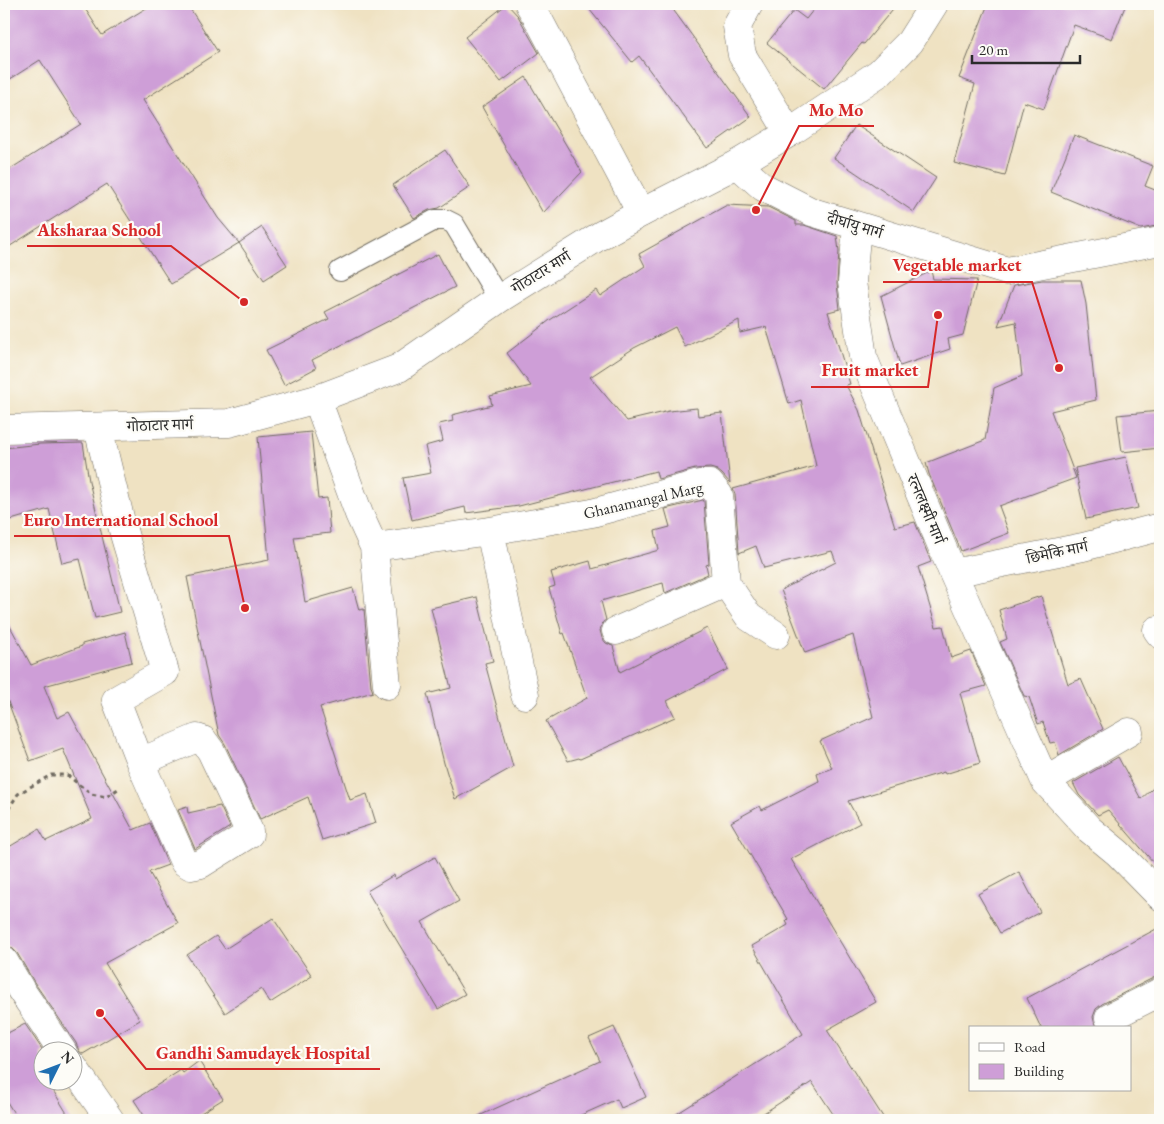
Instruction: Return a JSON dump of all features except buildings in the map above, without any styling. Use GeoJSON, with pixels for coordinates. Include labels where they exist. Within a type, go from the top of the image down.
{"type":"FeatureCollection","features":[{"type":"Feature","properties":{"kind":"street"},"geometry":{"type":"LineString","coordinates":[[529,4],[641,212]]}},
{"type":"Feature","properties":{"kind":"street"},"geometry":{"type":"LineString","coordinates":[[749,4],[737,26],[742,55],[789,133]]}},
{"type":"Feature","properties":{"kind":"street","name":"गोठाटार मार्ग"},"geometry":{"type":"LineString","coordinates":[[4,429],[98,428],[229,423],[317,400],[399,368],[499,299],[601,235],[641,212],[737,164],[789,133],[879,73],[910,42],[934,4]]}},
{"type":"Feature","properties":{"kind":"street","name":"दीर्घायु मार्ग"},"geometry":{"type":"LineString","coordinates":[[737,164],[763,186],[812,212],[1007,271],[1160,241]]}},
{"type":"Feature","properties":{"kind":"street","name":"रत्नलक्ष्मी मार्ग"},"geometry":{"type":"LineString","coordinates":[[857,226],[852,282],[863,357],[1002,686],[1045,781],[1089,829],[1118,853],[1160,896]]}},
{"type":"Feature","properties":{"kind":"street"},"geometry":{"type":"LineString","coordinates":[[317,400],[359,514],[374,548],[387,685]]}},
{"type":"Feature","properties":{"kind":"street"},"geometry":{"type":"LineString","coordinates":[[98,428],[124,534],[165,672],[116,700],[140,762],[184,862],[191,866],[201,864],[250,834],[211,751],[203,740],[197,738],[140,762]]}},
{"type":"Feature","properties":{"kind":"street","name":"Ghanamangal Marg"},"geometry":{"type":"LineString","coordinates":[[374,548],[490,531],[592,513],[699,484],[710,484],[720,495],[726,583]]}},
{"type":"Feature","properties":{"kind":"street","name":"छिमेकि मार्ग"},"geometry":{"type":"LineString","coordinates":[[953,573],[1084,547],[1160,527]]}},
{"type":"Feature","properties":{"kind":"street"},"geometry":{"type":"LineString","coordinates":[[490,531],[525,695]]}},
{"type":"Feature","properties":{"kind":"street"},"geometry":{"type":"LineString","coordinates":[[616,631],[726,583],[749,617],[776,635]]}},
{"type":"Feature","properties":{"kind":"street"},"geometry":{"type":"LineString","coordinates":[[1045,781],[1129,732]]}},
{"type":"Feature","properties":{"kind":"street"},"geometry":{"type":"LineString","coordinates":[[4,962],[56,1042]]}},
{"type":"Feature","properties":{"kind":"street"},"geometry":{"type":"LineString","coordinates":[[1109,1018],[1160,992]]}},
{"type":"Feature","properties":{"kind":"street"},"geometry":{"type":"LineString","coordinates":[[82,1079],[110,1120]]}},
{"type":"Feature","properties":{"kind":"lane"},"geometry":{"type":"LineString","coordinates":[[340,271],[434,220],[446,220],[454,224],[499,299]]}},
{"type":"Feature","properties":{"kind":"path"},"geometry":{"type":"LineString","coordinates":[[4,816],[18,794],[51,775],[67,775],[91,794],[106,797],[118,789],[140,762]]}},
{"type":"Feature","properties":{"kind":"place","name":"Mo Mo"},"geometry":{"type":"Point","coordinates":[756,210]}},
{"type":"Feature","properties":{"kind":"place","name":"Aksharaa School"},"geometry":{"type":"Point","coordinates":[244,302]}},
{"type":"Feature","properties":{"kind":"place","name":"Fruit market"},"geometry":{"type":"Point","coordinates":[938,315]}},
{"type":"Feature","properties":{"kind":"place","name":"Vegetable market"},"geometry":{"type":"Point","coordinates":[1059,368]}},
{"type":"Feature","properties":{"kind":"place","name":"Euro International School"},"geometry":{"type":"Point","coordinates":[245,608]}},
{"type":"Feature","properties":{"kind":"place","name":"Gandhi Samudayek Hospital"},"geometry":{"type":"Point","coordinates":[100,1013]}}]}
